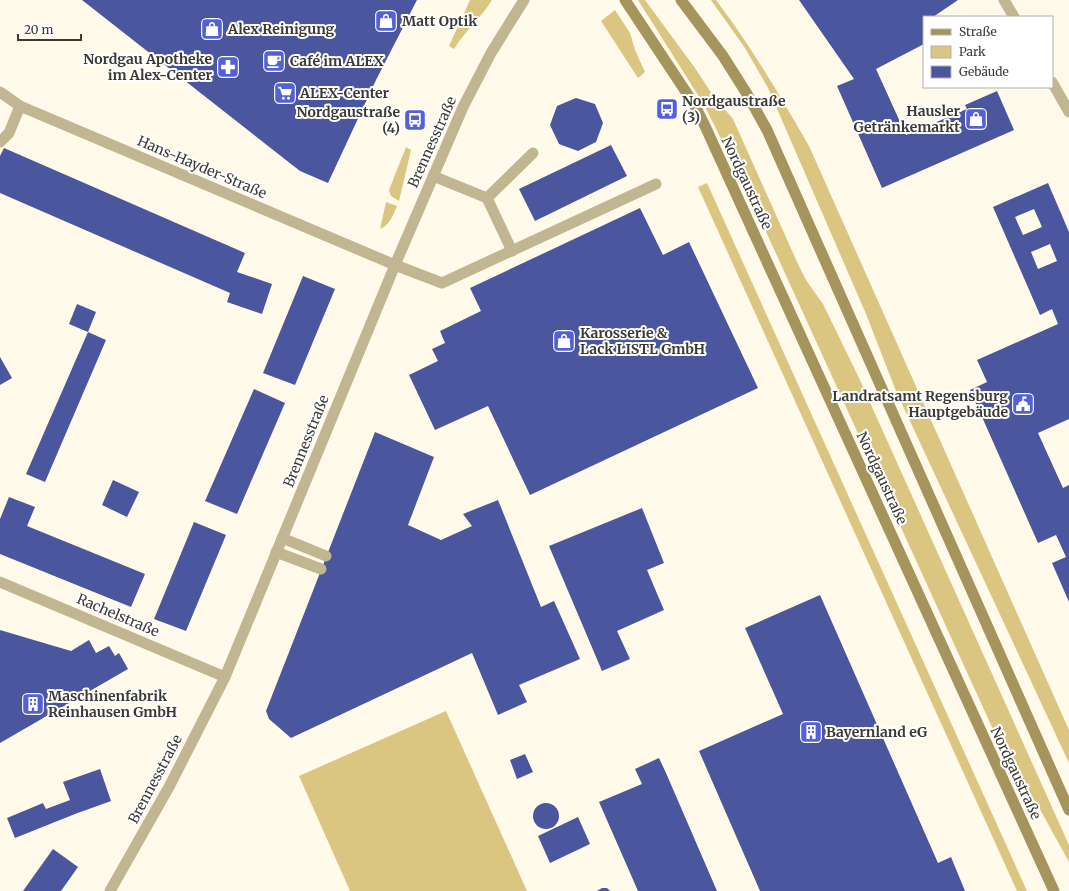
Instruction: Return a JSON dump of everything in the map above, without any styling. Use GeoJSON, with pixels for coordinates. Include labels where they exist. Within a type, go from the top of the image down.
{"type":"FeatureCollection","features":[{"type":"Feature","properties":{"kind":"main road","name":"Nordgaustraße"},"geometry":{"type":"LineString","coordinates":[[625,0],[694,104],[1054,891]]}},
{"type":"Feature","properties":{"kind":"main road"},"geometry":{"type":"LineString","coordinates":[[681,0],[723,56],[747,94],[767,130],[1069,810]]}},
{"type":"Feature","properties":{"kind":"street","name":"Brennesstraße"},"geometry":{"type":"LineString","coordinates":[[110,891],[169,787],[225,677],[433,176],[470,93],[491,53],[524,0]]}},
{"type":"Feature","properties":{"kind":"street"},"geometry":{"type":"LineString","coordinates":[[1004,0],[1013,16]]}},
{"type":"Feature","properties":{"kind":"street"},"geometry":{"type":"LineString","coordinates":[[1053,84],[1069,112]]}},
{"type":"Feature","properties":{"kind":"street","name":"Hans-Hayder-Straße"},"geometry":{"type":"LineString","coordinates":[[0,92],[20,106],[395,265],[442,283],[656,184]]}},
{"type":"Feature","properties":{"kind":"street"},"geometry":{"type":"LineString","coordinates":[[0,142],[9,133],[20,106]]}},
{"type":"Feature","properties":{"kind":"street"},"geometry":{"type":"LineString","coordinates":[[488,198],[533,153]]}},
{"type":"Feature","properties":{"kind":"street"},"geometry":{"type":"LineString","coordinates":[[433,176],[488,198],[512,251]]}},
{"type":"Feature","properties":{"kind":"street"},"geometry":{"type":"LineString","coordinates":[[282,538],[326,556]]}},
{"type":"Feature","properties":{"kind":"street"},"geometry":{"type":"LineString","coordinates":[[276,552],[321,569]]}},
{"type":"Feature","properties":{"kind":"street","name":"Rachelstraße"},"geometry":{"type":"LineString","coordinates":[[0,582],[225,677]]}},
{"type":"Feature","properties":{"kind":"green space"},"geometry":{"type":"Polygon","coordinates":[[[470,0],[492,0],[454,49],[449,46],[470,0]]]}},
{"type":"Feature","properties":{"kind":"green space"},"geometry":{"type":"Polygon","coordinates":[[[638,0],[645,0],[695,68],[714,97],[733,119],[798,264],[806,280],[823,304],[859,378],[1069,845],[1069,862],[1037,804],[1007,760],[747,190],[703,103],[638,0]]]}},
{"type":"Feature","properties":{"kind":"green space"},"geometry":{"type":"Polygon","coordinates":[[[711,0],[716,0],[741,35],[809,146],[1069,730],[1069,763],[896,391],[866,314],[768,88],[745,48],[711,0]]]}},
{"type":"Feature","properties":{"kind":"green space"},"geometry":{"type":"Polygon","coordinates":[[[615,10],[630,33],[635,50],[645,72],[638,78],[601,21],[615,10]]]}},
{"type":"Feature","properties":{"kind":"green space"},"geometry":{"type":"Polygon","coordinates":[[[406,147],[411,150],[399,201],[391,196],[389,190],[406,147]]]}},
{"type":"Feature","properties":{"kind":"green space"},"geometry":{"type":"Polygon","coordinates":[[[707,183],[1027,891],[1017,891],[698,187],[707,183]]]}},
{"type":"Feature","properties":{"kind":"green space"},"geometry":{"type":"Polygon","coordinates":[[[386,202],[397,206],[389,222],[380,229],[386,202]]]}},
{"type":"Feature","properties":{"kind":"green space"},"geometry":{"type":"Polygon","coordinates":[[[446,711],[527,891],[350,891],[299,776],[446,711]]]}},
{"type":"Feature","properties":{"kind":"building","name":"ALEX-Center"},"geometry":{"type":"Polygon","coordinates":[[[82,0],[417,0],[376,80],[328,183],[300,171],[82,0]]]}},
{"type":"Feature","properties":{"kind":"building"},"geometry":{"type":"Polygon","coordinates":[[[799,0],[958,0],[934,16],[923,16],[923,45],[876,69],[906,135],[967,109],[965,105],[997,91],[1014,130],[882,188],[837,86],[854,79],[799,0]]]}},
{"type":"Feature","properties":{"kind":"building"},"geometry":{"type":"Polygon","coordinates":[[[576,98],[595,104],[603,123],[596,142],[578,151],[559,144],[550,125],[557,106],[576,98]]]}},
{"type":"Feature","properties":{"kind":"building"},"geometry":{"type":"Polygon","coordinates":[[[611,145],[627,176],[535,221],[519,189],[611,145]]]}},
{"type":"Feature","properties":{"kind":"building"},"geometry":{"type":"Polygon","coordinates":[[[4,148],[245,253],[237,272],[272,284],[262,314],[227,302],[230,293],[0,193],[0,156],[4,148]]]}},
{"type":"Feature","properties":{"kind":"building","name":"Landratsamt Regensburg Hauptgebäude"},"geometry":{"type":"Polygon","coordinates":[[[1048,183],[1069,232],[1069,419],[1038,433],[1063,488],[1069,485],[1069,602],[1052,563],[1066,557],[1056,535],[1038,543],[970,390],[987,382],[977,360],[1058,324],[1052,309],[1040,315],[993,207],[1048,183]],[[1034,209],[1015,217],[1023,235],[1042,227],[1034,209]],[[1050,244],[1031,252],[1038,269],[1057,261],[1050,244]]]}},
{"type":"Feature","properties":{"kind":"building"},"geometry":{"type":"Polygon","coordinates":[[[640,208],[663,255],[689,242],[758,388],[530,495],[488,406],[435,430],[409,375],[438,361],[432,349],[445,343],[440,331],[481,311],[470,288],[640,208]]]}},
{"type":"Feature","properties":{"kind":"building"},"geometry":{"type":"Polygon","coordinates":[[[303,276],[335,289],[295,385],[263,373],[303,276]]]}},
{"type":"Feature","properties":{"kind":"building"},"geometry":{"type":"Polygon","coordinates":[[[77,304],[96,312],[88,332],[69,324],[77,304]]]}},
{"type":"Feature","properties":{"kind":"building"},"geometry":{"type":"Polygon","coordinates":[[[88,332],[106,340],[45,482],[26,474],[88,332]]]}},
{"type":"Feature","properties":{"kind":"building"},"geometry":{"type":"Polygon","coordinates":[[[0,357],[12,378],[0,385],[0,357]]]}},
{"type":"Feature","properties":{"kind":"building"},"geometry":{"type":"Polygon","coordinates":[[[254,389],[285,403],[237,514],[205,501],[254,389]]]}},
{"type":"Feature","properties":{"kind":"building"},"geometry":{"type":"Polygon","coordinates":[[[375,432],[434,457],[408,525],[441,540],[472,526],[463,514],[498,500],[541,607],[554,601],[580,659],[519,685],[527,702],[498,715],[472,653],[291,738],[269,719],[266,711],[375,432]]]}},
{"type":"Feature","properties":{"kind":"building"},"geometry":{"type":"Polygon","coordinates":[[[113,480],[139,492],[127,517],[102,505],[113,480]]]}},
{"type":"Feature","properties":{"kind":"building"},"geometry":{"type":"Polygon","coordinates":[[[9,497],[35,507],[27,526],[145,574],[131,607],[0,554],[0,519],[9,497]]]}},
{"type":"Feature","properties":{"kind":"building"},"geometry":{"type":"Polygon","coordinates":[[[642,508],[664,563],[647,570],[664,610],[617,631],[630,659],[602,671],[549,546],[642,508]]]}},
{"type":"Feature","properties":{"kind":"building"},"geometry":{"type":"Polygon","coordinates":[[[194,522],[226,535],[186,631],[154,619],[194,522]]]}},
{"type":"Feature","properties":{"kind":"building","name":"Bayernland eG"},"geometry":{"type":"Polygon","coordinates":[[[820,595],[938,863],[951,857],[965,891],[760,891],[699,751],[783,714],[745,628],[820,595]]]}},
{"type":"Feature","properties":{"kind":"building","name":"Maschinenfabrik Reinhausen GmbH"},"geometry":{"type":"Polygon","coordinates":[[[0,630],[71,651],[89,640],[96,653],[109,646],[115,656],[119,653],[128,669],[0,743],[0,630]]]}},
{"type":"Feature","properties":{"kind":"building"},"geometry":{"type":"Polygon","coordinates":[[[525,754],[533,772],[517,779],[510,760],[525,754]]]}},
{"type":"Feature","properties":{"kind":"building"},"geometry":{"type":"Polygon","coordinates":[[[659,758],[717,891],[638,891],[599,802],[642,784],[635,769],[659,758]]]}},
{"type":"Feature","properties":{"kind":"building"},"geometry":{"type":"Polygon","coordinates":[[[100,769],[111,801],[15,838],[7,818],[43,803],[46,809],[70,800],[63,782],[100,769]]]}},
{"type":"Feature","properties":{"kind":"building"},"geometry":{"type":"Polygon","coordinates":[[[546,803],[555,807],[559,816],[555,825],[546,829],[537,825],[533,816],[537,807],[546,803]]]}},
{"type":"Feature","properties":{"kind":"building"},"geometry":{"type":"Polygon","coordinates":[[[578,817],[590,844],[550,863],[538,836],[578,817]]]}},
{"type":"Feature","properties":{"kind":"building"},"geometry":{"type":"Polygon","coordinates":[[[53,849],[78,867],[61,891],[23,891],[53,849]]]}},
{"type":"Feature","properties":{"kind":"building"},"geometry":{"type":"Polygon","coordinates":[[[602,888],[607,888],[610,891],[597,891],[602,888]]]}},
{"type":"Feature","properties":{"kind":"place","name":"Matt Optik"},"geometry":{"type":"Point","coordinates":[386,21]}},
{"type":"Feature","properties":{"kind":"place","name":"Alex Reinigung"},"geometry":{"type":"Point","coordinates":[212,29]}},
{"type":"Feature","properties":{"kind":"place","name":"Café im ALEX"},"geometry":{"type":"Point","coordinates":[274,61]}},
{"type":"Feature","properties":{"kind":"place","name":"Nordgau Apotheke im Alex-Center"},"geometry":{"type":"Point","coordinates":[228,67]}},
{"type":"Feature","properties":{"kind":"place","name":"ALEX-Center"},"geometry":{"type":"Point","coordinates":[285,93]}},
{"type":"Feature","properties":{"kind":"place","name":"Nordgaustraße (3)"},"geometry":{"type":"Point","coordinates":[667,109]}},
{"type":"Feature","properties":{"kind":"place","name":"Hausler Getränkemarkt"},"geometry":{"type":"Point","coordinates":[976,119]}},
{"type":"Feature","properties":{"kind":"place","name":"Nordgaustraße (4)"},"geometry":{"type":"Point","coordinates":[415,120]}},
{"type":"Feature","properties":{"kind":"place","name":"Karosserie & Lack LISTL GmbH"},"geometry":{"type":"Point","coordinates":[564,341]}},
{"type":"Feature","properties":{"kind":"place","name":"Landratsamt Regensburg Hauptgebäude"},"geometry":{"type":"Point","coordinates":[1023,404]}},
{"type":"Feature","properties":{"kind":"place","name":"Maschinenfabrik Reinhausen GmbH"},"geometry":{"type":"Point","coordinates":[33,704]}},
{"type":"Feature","properties":{"kind":"place","name":"Bayernland eG"},"geometry":{"type":"Point","coordinates":[811,732]}}]}
